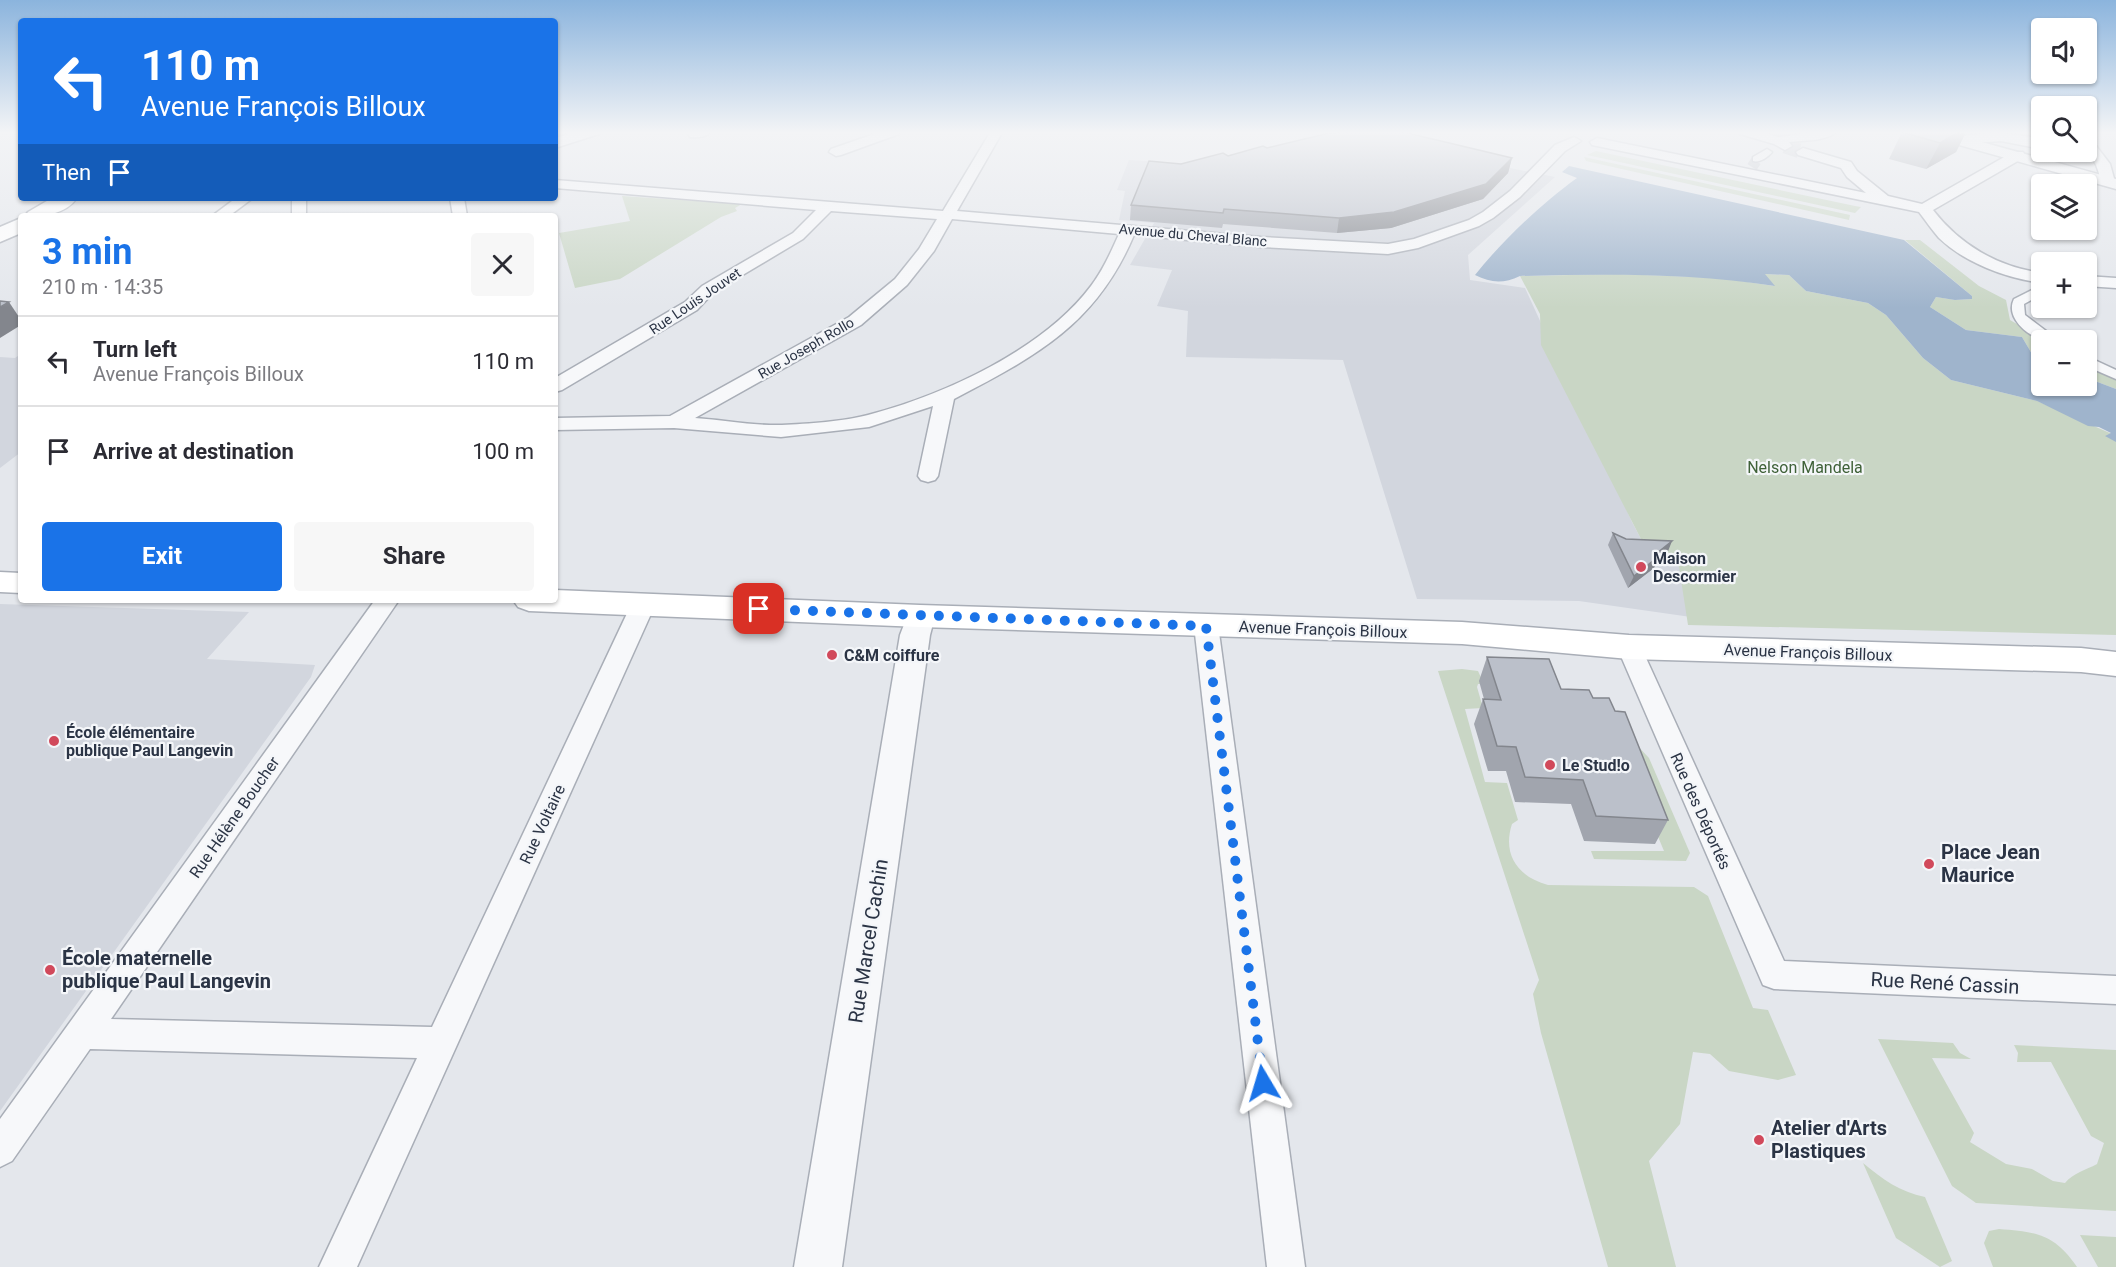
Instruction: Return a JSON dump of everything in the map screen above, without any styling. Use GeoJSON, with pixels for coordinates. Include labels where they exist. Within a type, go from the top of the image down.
{"type":"FeatureCollection","features":[{"type":"Feature","properties":{"kind":"main road"},"geometry":{"type":"LineString","coordinates":[[40,213],[62,201]]}},
{"type":"Feature","properties":{"kind":"main road"},"geometry":{"type":"LineString","coordinates":[[0,582],[18,583]]}},
{"type":"Feature","properties":{"kind":"main road","name":"Avenue François Billoux"},"geometry":{"type":"LineString","coordinates":[[558,602],[1206,626],[1462,633],[1629,647],[2070,660],[2116,664]]}},
{"type":"Feature","properties":{"kind":"street","name":"Avenue du Cheval Blanc"},"geometry":{"type":"LineString","coordinates":[[631,190],[1364,249],[1406,247],[1474,223],[1519,190]]}},
{"type":"Feature","properties":{"kind":"street","name":"Rue Joseph Rollo"},"geometry":{"type":"LineString","coordinates":[[674,422],[855,321],[901,282],[926,251],[961,190]]}},
{"type":"Feature","properties":{"kind":"street"},"geometry":{"type":"LineString","coordinates":[[1841,190],[1886,202],[1909,199],[1924,209],[1945,235],[1964,249],[2031,279]]}},
{"type":"Feature","properties":{"kind":"street"},"geometry":{"type":"LineString","coordinates":[[1872,190],[1886,202]]}},
{"type":"Feature","properties":{"kind":"street"},"geometry":{"type":"LineString","coordinates":[[1924,209],[1957,190]]}},
{"type":"Feature","properties":{"kind":"street"},"geometry":{"type":"LineString","coordinates":[[224,213],[242,201]]}},
{"type":"Feature","properties":{"kind":"street","name":"Rue Louis Jouvet"},"geometry":{"type":"LineString","coordinates":[[558,384],[692,306],[708,289],[798,236],[828,206]]}},
{"type":"Feature","properties":{"kind":"street"},"geometry":{"type":"LineString","coordinates":[[558,424],[674,422],[781,430],[869,421],[945,396],[1023,356],[1068,322],[1102,286],[1128,230]]}},
{"type":"Feature","properties":{"kind":"street"},"geometry":{"type":"LineString","coordinates":[[2097,282],[2116,283]]}},
{"type":"Feature","properties":{"kind":"street"},"geometry":{"type":"LineString","coordinates":[[2031,290],[2018,302],[2015,309],[2019,318],[2037,330]]}},
{"type":"Feature","properties":{"kind":"street"},"geometry":{"type":"LineString","coordinates":[[2097,366],[2116,375]]}},
{"type":"Feature","properties":{"kind":"street"},"geometry":{"type":"LineString","coordinates":[[928,476],[945,396]]}},
{"type":"Feature","properties":{"kind":"street","name":"Rue Hélène Boucher"},"geometry":{"type":"LineString","coordinates":[[0,1149],[385,603]]}},
{"type":"Feature","properties":{"kind":"street","name":"Rue Voltaire"},"geometry":{"type":"LineString","coordinates":[[338,1267],[643,606]]}},
{"type":"Feature","properties":{"kind":"street","name":"Rue Marcel Cachin"},"geometry":{"type":"LineString","coordinates":[[818,1267],[915,635],[920,616]]}},
{"type":"Feature","properties":{"kind":"street"},"geometry":{"type":"LineString","coordinates":[[1206,626],[1286,1267]]}},
{"type":"Feature","properties":{"kind":"street","name":"Rue des Déportés"},"geometry":{"type":"LineString","coordinates":[[1629,647],[1774,975]]}},
{"type":"Feature","properties":{"kind":"street","name":"Rue René Cassin"},"geometry":{"type":"LineString","coordinates":[[1774,975],[2116,990]]}},
{"type":"Feature","properties":{"kind":"street"},"geometry":{"type":"LineString","coordinates":[[81,1033],[441,1043]]}},
{"type":"Feature","properties":{"kind":"shaded area"},"geometry":{"type":"Polygon","coordinates":[[[1118,190],[1540,190],[1468,255],[1470,280],[1525,288],[1632,522],[1642,541],[1679,567],[1698,618],[1579,601],[1417,599],[1343,360],[1186,357],[1188,311],[1157,306],[1172,270],[1130,265],[1154,223],[1119,220],[1125,191],[1118,190]]]}},
{"type":"Feature","properties":{"kind":"shaded area"},"geometry":{"type":"Polygon","coordinates":[[[18,356],[18,454],[0,468],[0,357],[15,358],[18,356]]]}},
{"type":"Feature","properties":{"kind":"shaded area","name":"École maternelle publique Paul Langevin"},"geometry":{"type":"Polygon","coordinates":[[[0,604],[249,612],[207,659],[315,665],[311,677],[0,1111],[0,604]]]}},
{"type":"Feature","properties":{"kind":"green space"},"geometry":{"type":"Polygon","coordinates":[[[1716,190],[1736,190],[1850,215],[1849,220],[1716,190]]]}},
{"type":"Feature","properties":{"kind":"green space"},"geometry":{"type":"Polygon","coordinates":[[[1749,190],[1781,190],[1861,207],[1855,213],[1749,190]]]}},
{"type":"Feature","properties":{"kind":"green space"},"geometry":{"type":"Polygon","coordinates":[[[622,196],[742,204],[735,208],[737,211],[721,217],[620,279],[575,288],[559,233],[630,221],[622,196]]]}},
{"type":"Feature","properties":{"kind":"green space"},"geometry":{"type":"Polygon","coordinates":[[[1905,240],[1920,240],[1979,286],[2006,300],[2010,320],[2031,332],[2031,352],[2022,337],[1966,330],[1930,307],[1936,297],[1956,300],[1972,299],[1972,296],[1905,240]]]}},
{"type":"Feature","properties":{"kind":"green space","name":"Nelson Mandela"},"geometry":{"type":"Polygon","coordinates":[[[1618,274],[1721,278],[1774,286],[1764,274],[1789,275],[1806,291],[1868,303],[1886,315],[1923,358],[1951,380],[2037,401],[2112,434],[2116,442],[2116,635],[1688,625],[1679,567],[1642,541],[1541,345],[1540,314],[1520,276],[1618,274]]]}},
{"type":"Feature","properties":{"kind":"green space"},"geometry":{"type":"Polygon","coordinates":[[[2097,369],[2116,378],[2116,389],[2097,382],[2097,369]]]}},
{"type":"Feature","properties":{"kind":"green space"},"geometry":{"type":"Polygon","coordinates":[[[1462,669],[1478,671],[1484,684],[1478,684],[1477,687],[1483,708],[1465,709],[1485,782],[1507,783],[1518,820],[1512,824],[1509,835],[1511,855],[1515,863],[1528,876],[1548,885],[1694,887],[1708,896],[1753,1008],[1768,1010],[1796,1075],[1778,1080],[1729,1071],[1710,1054],[1693,1052],[1680,1124],[1649,1161],[1676,1267],[1608,1267],[1541,1033],[1533,994],[1539,980],[1438,671],[1462,669]]]}},
{"type":"Feature","properties":{"kind":"green space"},"geometry":{"type":"Polygon","coordinates":[[[1618,741],[1633,741],[1649,758],[1690,853],[1686,861],[1594,859],[1591,851],[1664,851],[1618,741]]]}},
{"type":"Feature","properties":{"kind":"green space"},"geometry":{"type":"Polygon","coordinates":[[[1878,1039],[1953,1043],[1960,1053],[1971,1059],[1932,1058],[1974,1133],[1970,1142],[2006,1164],[2032,1169],[2053,1181],[2065,1183],[2076,1174],[2097,1164],[2104,1143],[2091,1136],[2051,1062],[2017,1062],[2018,1053],[2014,1045],[2116,1050],[2116,1211],[1976,1203],[1952,1186],[1878,1039]]]}},
{"type":"Feature","properties":{"kind":"green space"},"geometry":{"type":"Polygon","coordinates":[[[1863,1163],[1892,1184],[1907,1192],[1925,1197],[1952,1261],[1940,1267],[1896,1238],[1863,1163]]]}},
{"type":"Feature","properties":{"kind":"green space"},"geometry":{"type":"Polygon","coordinates":[[[1999,1229],[2044,1237],[2069,1256],[2077,1267],[1993,1267],[1984,1243],[1989,1231],[1999,1229]]]}},
{"type":"Feature","properties":{"kind":"green space"},"geometry":{"type":"Polygon","coordinates":[[[2080,1235],[2116,1237],[2116,1267],[2098,1267],[2080,1235]]]}},
{"type":"Feature","properties":{"kind":"water"},"geometry":{"type":"Polygon","coordinates":[[[1561,190],[1678,190],[1904,240],[1972,296],[1972,299],[1955,300],[1936,297],[1930,307],[1966,330],[2022,337],[2031,352],[2031,396],[2097,396],[2097,382],[2116,389],[2116,442],[2105,436],[2111,433],[2099,427],[2088,426],[2037,401],[1951,380],[1923,358],[1886,315],[1868,303],[1806,291],[1789,275],[1765,274],[1775,286],[1648,275],[1520,276],[1497,282],[1475,275],[1523,224],[1561,190]]]}},
{"type":"Feature","properties":{"kind":"building"},"geometry":{"type":"Polygon","coordinates":[[[1137,190],[1466,190],[1394,212],[1339,218],[1224,209],[1223,213],[1131,205],[1137,190]]]}},
{"type":"Feature","properties":{"kind":"building"},"geometry":{"type":"Polygon","coordinates":[[[0,301],[9,302],[0,307],[0,301]]]}},
{"type":"Feature","properties":{"kind":"building"},"geometry":{"type":"Polygon","coordinates":[[[1613,533],[1626,539],[1672,541],[1656,554],[1659,556],[1634,576],[1613,533]]]}},
{"type":"Feature","properties":{"kind":"building","name":"Le Stud!o"},"geometry":{"type":"Polygon","coordinates":[[[1487,657],[1549,659],[1561,689],[1589,690],[1593,698],[1609,698],[1615,711],[1625,712],[1668,820],[1596,816],[1583,780],[1525,777],[1516,747],[1497,746],[1483,699],[1501,700],[1487,657]]]}},
{"type":"Feature","properties":{"kind":"place","name":"Maison Descormier"},"geometry":{"type":"Point","coordinates":[1641,567]}},
{"type":"Feature","properties":{"kind":"place","name":"C&M coiffure"},"geometry":{"type":"Point","coordinates":[832,655]}},
{"type":"Feature","properties":{"kind":"place","name":"École élémentaire publique Paul Langevin"},"geometry":{"type":"Point","coordinates":[54,741]}},
{"type":"Feature","properties":{"kind":"place","name":"Le Stud!o"},"geometry":{"type":"Point","coordinates":[1550,765]}},
{"type":"Feature","properties":{"kind":"place","name":"Place Jean Maurice"},"geometry":{"type":"Point","coordinates":[1929,864]}},
{"type":"Feature","properties":{"kind":"place","name":"École maternelle publique Paul Langevin"},"geometry":{"type":"Point","coordinates":[50,970]}},
{"type":"Feature","properties":{"kind":"place","name":"Atelier d'Arts Plastiques"},"geometry":{"type":"Point","coordinates":[1759,1140]}},
{"type":"Feature","properties":{"kind":"route"},"geometry":{"type":"LineString","coordinates":[[759,609],[1206,626],[1263,1083]]}}]}
